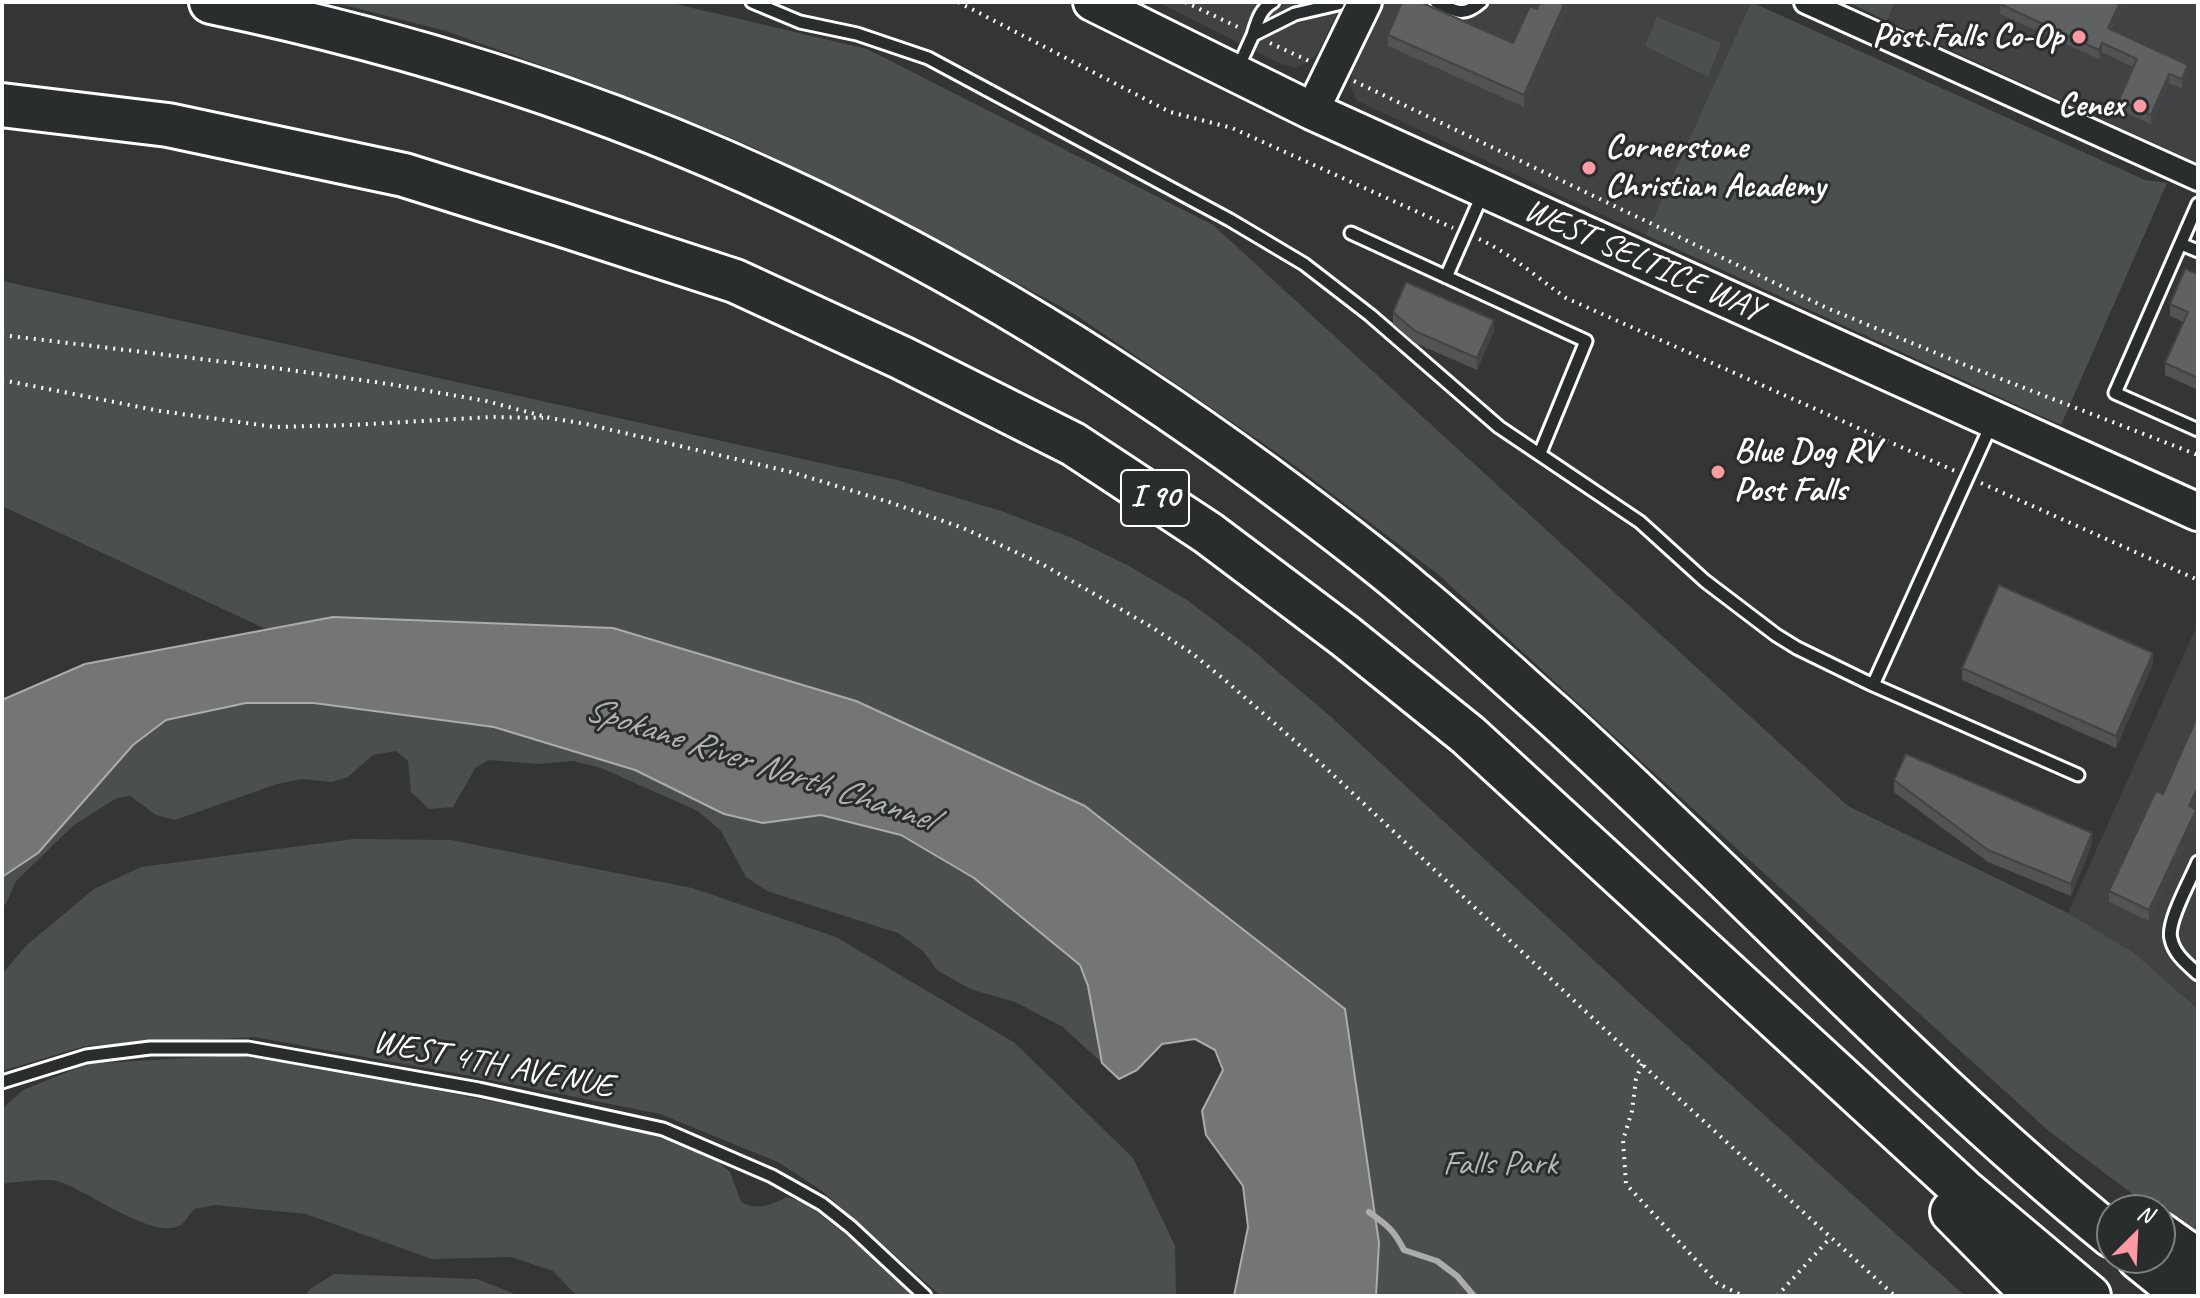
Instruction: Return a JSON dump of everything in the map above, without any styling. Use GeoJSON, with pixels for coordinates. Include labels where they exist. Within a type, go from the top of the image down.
{"type":"FeatureCollection","features":[{"type":"Feature","properties":{"kind":"highway","name":"I 90"},"geometry":{"type":"LineString","coordinates":[[211,2],[437,57],[524,85],[695,150],[780,186],[863,227],[1028,318],[1107,367],[1263,475],[1413,591],[1556,717],[1907,1053],[2050,1185],[2096,1223]]}},
{"type":"Feature","properties":{"kind":"highway","name":"I 90"},"geometry":{"type":"LineString","coordinates":[[2,105],[168,125],[404,175],[735,281],[902,358],[1073,444],[1208,533],[1345,636],[1468,735],[1963,1190],[2089,1296]]}},
{"type":"Feature","properties":{"kind":"highway"},"geometry":{"type":"LineString","coordinates":[[1556,717],[1981,1093],[2106,1194]]}},
{"type":"Feature","properties":{"kind":"highway"},"geometry":{"type":"LineString","coordinates":[[1709,956],[1817,1075],[2035,1296]]}},
{"type":"Feature","properties":{"kind":"highway"},"geometry":{"type":"LineString","coordinates":[[2176,1245],[2198,1261]]}},
{"type":"Feature","properties":{"kind":"highway"},"geometry":{"type":"LineString","coordinates":[[2159,1274],[2186,1296]]}},
{"type":"Feature","properties":{"kind":"main road","name":"WEST SELTICE WAY"},"geometry":{"type":"LineString","coordinates":[[1092,2],[1312,111],[2198,512]]}},
{"type":"Feature","properties":{"kind":"street"},"geometry":{"type":"LineString","coordinates":[[1806,2],[2198,179]]}},
{"type":"Feature","properties":{"kind":"street"},"geometry":{"type":"LineString","coordinates":[[1312,111],[1332,72],[1349,5]]}},
{"type":"Feature","properties":{"kind":"lane"},"geometry":{"type":"LineString","coordinates":[[752,2],[800,22],[857,34],[928,58],[1230,220],[1304,264],[1370,315],[1499,427],[1640,522],[1705,581],[1776,635],[1873,685],[2078,775]]}},
{"type":"Feature","properties":{"kind":"lane"},"geometry":{"type":"LineString","coordinates":[[1235,73],[1258,17],[1273,2]]}},
{"type":"Feature","properties":{"kind":"lane"},"geometry":{"type":"LineString","coordinates":[[1436,2],[1467,12],[1481,2]]}},
{"type":"Feature","properties":{"kind":"lane"},"geometry":{"type":"LineString","coordinates":[[1253,35],[1295,14],[1349,5]]}},
{"type":"Feature","properties":{"kind":"lane"},"geometry":{"type":"LineString","coordinates":[[1446,277],[1485,190]]}},
{"type":"Feature","properties":{"kind":"lane"},"geometry":{"type":"LineString","coordinates":[[2198,204],[2115,393],[2198,430]]}},
{"type":"Feature","properties":{"kind":"lane"},"geometry":{"type":"LineString","coordinates":[[1351,233],[1586,341],[1540,453]]}},
{"type":"Feature","properties":{"kind":"lane"},"geometry":{"type":"LineString","coordinates":[[2181,244],[2198,251]]}},
{"type":"Feature","properties":{"kind":"lane"},"geometry":{"type":"LineString","coordinates":[[1873,685],[1994,419]]}},
{"type":"Feature","properties":{"kind":"lane"},"geometry":{"type":"LineString","coordinates":[[2198,862],[2172,922],[2170,937],[2179,956],[2198,974]]}},
{"type":"Feature","properties":{"kind":"lane","name":"WEST 4TH AVENUE"},"geometry":{"type":"LineString","coordinates":[[2,1082],[86,1056],[150,1048],[248,1048],[479,1089],[663,1129],[772,1176],[822,1204],[925,1296]]}},
{"type":"Feature","properties":{"kind":"path"},"geometry":{"type":"LineString","coordinates":[[958,2],[1170,112],[1240,131],[1501,249],[1566,298],[1587,309],[2198,580]]}},
{"type":"Feature","properties":{"kind":"path"},"geometry":{"type":"LineString","coordinates":[[1185,2],[1827,308],[2198,455]]}},
{"type":"Feature","properties":{"kind":"path"},"geometry":{"type":"LineString","coordinates":[[2,335],[389,384],[486,401],[791,472],[963,528],[1042,564],[1150,626],[1193,654],[1226,681],[1305,750],[1895,1296]]}},
{"type":"Feature","properties":{"kind":"path"},"geometry":{"type":"LineString","coordinates":[[2,380],[160,411],[275,427],[492,417],[550,418]]}},
{"type":"Feature","properties":{"kind":"path"},"geometry":{"type":"LineString","coordinates":[[1642,1064],[1623,1140],[1626,1184],[1717,1283],[1743,1296]]}},
{"type":"Feature","properties":{"kind":"path"},"geometry":{"type":"LineString","coordinates":[[1777,1296],[1831,1237]]}},
{"type":"Feature","properties":{"kind":"shaded area"},"geometry":{"type":"Polygon","coordinates":[[[1158,2],[1342,2],[1319,51],[1297,68],[1281,64],[1158,2]]]}},
{"type":"Feature","properties":{"kind":"shaded area","name":"Cornerstone Christian Academy"},"geometry":{"type":"Polygon","coordinates":[[[1384,2],[1751,2],[1646,235],[1357,101],[1350,85],[1353,72],[1384,2]]]}},
{"type":"Feature","properties":{"kind":"shaded area"},"geometry":{"type":"Polygon","coordinates":[[[1896,2],[2198,2],[2198,163],[1887,21],[1896,2]]]}},
{"type":"Feature","properties":{"kind":"shaded area"},"geometry":{"type":"Polygon","coordinates":[[[2198,623],[2198,1009],[2134,953],[2068,913],[2198,623]]]}},
{"type":"Feature","properties":{"kind":"green space"},"geometry":{"type":"Polygon","coordinates":[[[332,2],[667,2],[867,49],[1213,225],[1848,806],[2068,913],[2134,953],[2198,1009],[2198,1243],[2176,1227],[2176,1194],[2133,1194],[2050,1132],[1439,575],[1286,459],[1076,315],[879,208],[744,143],[446,31],[332,2]]]}},
{"type":"Feature","properties":{"kind":"green space"},"geometry":{"type":"Polygon","coordinates":[[[1751,2],[2145,180],[2167,183],[2061,425],[1646,235],[1751,2]]]}},
{"type":"Feature","properties":{"kind":"green space"},"geometry":{"type":"Polygon","coordinates":[[[1847,2],[1895,2],[1887,21],[1847,2]]]}},
{"type":"Feature","properties":{"kind":"green space"},"geometry":{"type":"Polygon","coordinates":[[[1657,17],[1721,43],[1708,77],[1645,46],[1657,17]]]}},
{"type":"Feature","properties":{"kind":"green space","name":"Falls Park"},"geometry":{"type":"Polygon","coordinates":[[[2,281],[897,480],[1001,511],[1072,538],[1129,566],[1187,600],[1250,648],[1331,717],[1639,1002],[1965,1296],[1376,1296],[1379,1243],[1345,1009],[613,628],[333,617],[268,630],[2,506],[2,281]]]}},
{"type":"Feature","properties":{"kind":"green space"},"geometry":{"type":"Polygon","coordinates":[[[246,703],[314,703],[494,727],[635,770],[724,814],[763,823],[821,815],[902,835],[974,878],[1080,965],[1088,986],[1102,1063],[1063,1027],[1015,1002],[970,989],[937,970],[923,951],[898,933],[767,891],[746,877],[721,831],[698,811],[601,768],[574,761],[538,764],[489,760],[476,767],[453,807],[429,809],[411,792],[408,761],[396,751],[373,755],[348,777],[332,782],[301,779],[277,784],[175,820],[156,815],[130,796],[117,798],[74,825],[16,881],[2,907],[2,877],[38,853],[133,745],[166,720],[246,703]]]}},
{"type":"Feature","properties":{"kind":"green space"},"geometry":{"type":"Polygon","coordinates":[[[354,839],[451,840],[692,888],[836,937],[1015,1043],[1133,1158],[1175,1246],[1176,1296],[941,1296],[822,1191],[778,1162],[660,1114],[466,1075],[254,1037],[85,1046],[2,1071],[2,974],[27,945],[94,889],[141,867],[354,839]]]}},
{"type":"Feature","properties":{"kind":"green space"},"geometry":{"type":"Polygon","coordinates":[[[236,1055],[360,1075],[655,1134],[712,1157],[730,1172],[741,1202],[747,1205],[770,1204],[787,1197],[806,1203],[864,1249],[913,1296],[577,1296],[553,1271],[511,1257],[432,1259],[306,1214],[215,1205],[194,1209],[182,1224],[171,1228],[156,1227],[57,1181],[32,1180],[2,1185],[2,1109],[23,1090],[87,1064],[236,1055]]]}},
{"type":"Feature","properties":{"kind":"green space"},"geometry":{"type":"Polygon","coordinates":[[[334,1274],[477,1279],[520,1296],[305,1296],[310,1289],[334,1274]]]}},
{"type":"Feature","properties":{"kind":"water","name":"Spokane River North Channel"},"geometry":{"type":"Polygon","coordinates":[[[333,617],[613,628],[856,701],[1085,806],[1345,1009],[1379,1243],[1376,1296],[1234,1296],[1248,1227],[1243,1186],[1206,1135],[1202,1111],[1223,1070],[1215,1050],[1195,1039],[1162,1044],[1137,1070],[1119,1079],[1102,1063],[1088,986],[1080,965],[974,878],[901,835],[821,815],[763,823],[724,814],[635,770],[494,727],[314,703],[246,703],[166,720],[133,745],[38,853],[2,877],[2,700],[85,664],[333,617]]]}},
{"type":"Feature","properties":{"kind":"building"},"geometry":{"type":"Polygon","coordinates":[[[1402,2],[1420,2],[1513,43],[1530,6],[1537,9],[1540,2],[1565,2],[1524,95],[1388,35],[1402,2]]]}},
{"type":"Feature","properties":{"kind":"building"},"geometry":{"type":"Polygon","coordinates":[[[2001,2],[2120,2],[2108,28],[2188,65],[2182,79],[2169,74],[2151,115],[2119,100],[2137,59],[2102,43],[2099,50],[2001,2]]]}},
{"type":"Feature","properties":{"kind":"building"},"geometry":{"type":"Polygon","coordinates":[[[2185,269],[2198,274],[2198,378],[2165,363],[2188,312],[2170,304],[2185,269]]]}},
{"type":"Feature","properties":{"kind":"building"},"geometry":{"type":"Polygon","coordinates":[[[1406,282],[1494,320],[1477,358],[1415,331],[1393,312],[1406,282]]]}},
{"type":"Feature","properties":{"kind":"building"},"geometry":{"type":"Polygon","coordinates":[[[1999,585],[2153,653],[2116,736],[1962,668],[1999,585]]]}},
{"type":"Feature","properties":{"kind":"building"},"geometry":{"type":"Polygon","coordinates":[[[2198,715],[2198,787],[2189,806],[2196,810],[2149,910],[2109,891],[2156,791],[2163,794],[2198,715]]]}},
{"type":"Feature","properties":{"kind":"building"},"geometry":{"type":"Polygon","coordinates":[[[1906,754],[2092,833],[2071,884],[1988,850],[1894,780],[1906,754]]]}},
{"type":"Feature","properties":{"kind":"waterway"},"geometry":{"type":"LineString","coordinates":[[1369,1212],[1390,1228],[1404,1250],[1437,1261],[1457,1276],[1474,1296]]}},
{"type":"Feature","properties":{"kind":"place","name":"Post Falls Co-Op"},"geometry":{"type":"Point","coordinates":[2079,37]}},
{"type":"Feature","properties":{"kind":"place","name":"Cenex"},"geometry":{"type":"Point","coordinates":[2140,106]}},
{"type":"Feature","properties":{"kind":"place","name":"Cornerstone Christian Academy"},"geometry":{"type":"Point","coordinates":[1589,168]}},
{"type":"Feature","properties":{"kind":"place","name":"Blue Dog RV Post Falls"},"geometry":{"type":"Point","coordinates":[1718,472]}}]}
